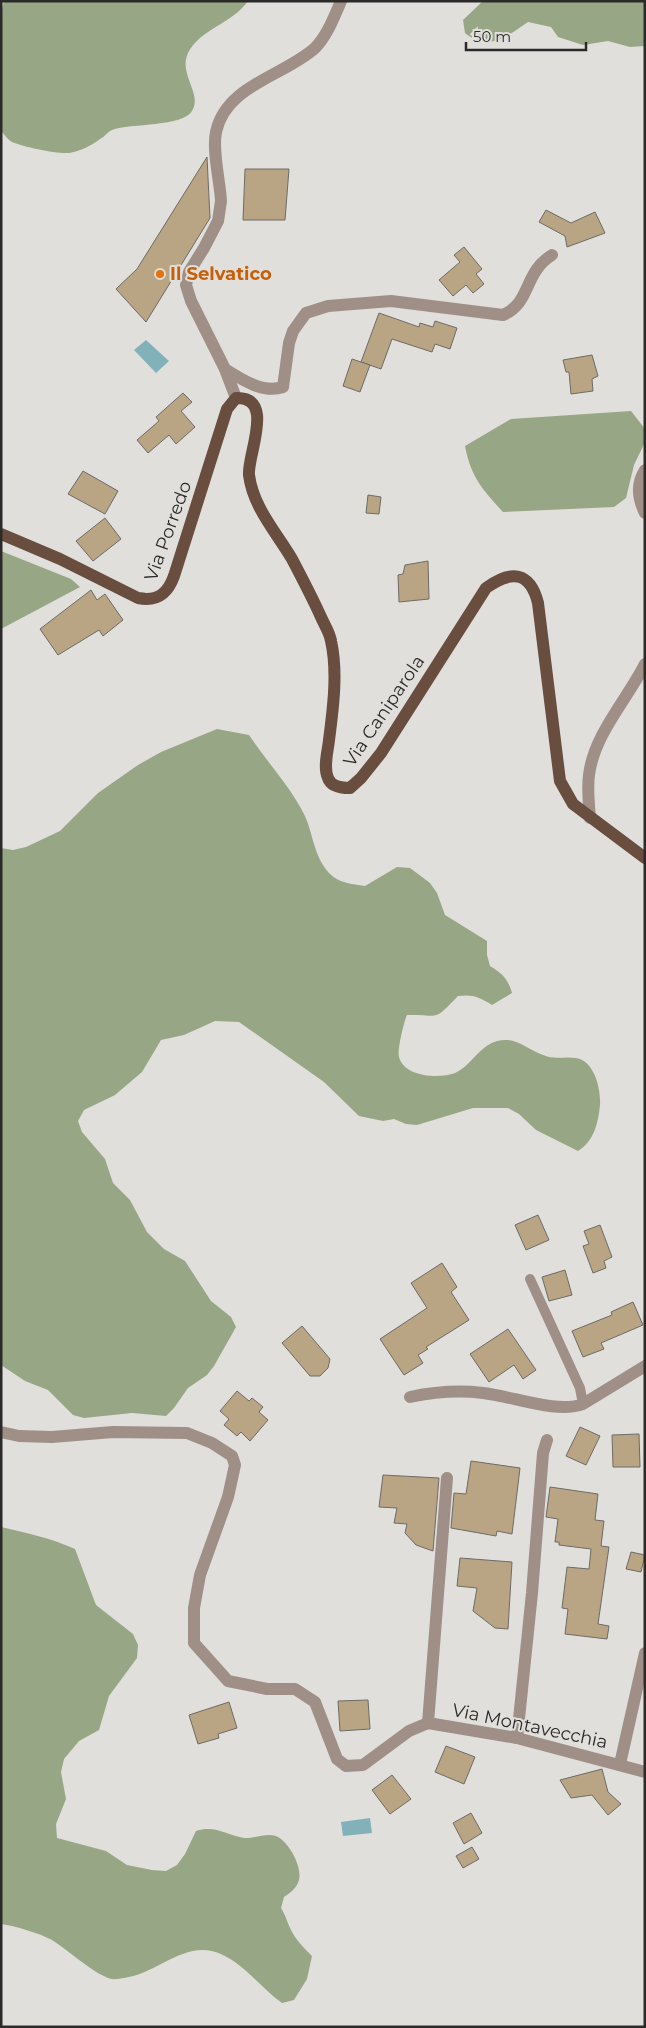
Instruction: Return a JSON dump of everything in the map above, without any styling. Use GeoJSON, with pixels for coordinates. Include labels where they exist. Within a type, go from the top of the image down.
{"type":"FeatureCollection","features":[{"type":"Feature","properties":{"kind":"main road","name":"Via Porredo"},"geometry":{"type":"LineString","coordinates":[[1,534],[60,559],[138,598],[145,600],[159,598],[167,592],[172,583],[204,484],[223,416],[226,409],[236,398]]}},
{"type":"Feature","properties":{"kind":"main road","name":"Via Caniparola"},"geometry":{"type":"LineString","coordinates":[[236,398],[249,401],[257,412],[257,435],[248,466],[252,491],[314,600],[331,640],[334,667],[326,758],[327,777],[332,783],[340,788],[350,788],[361,778],[381,754],[486,588],[500,578],[518,576],[527,580],[534,588],[538,602],[560,781],[573,804],[645,858]]}},
{"type":"Feature","properties":{"kind":"street"},"geometry":{"type":"LineString","coordinates":[[236,398],[225,369],[191,302],[186,285],[189,272],[213,232],[220,212],[221,201],[215,134],[223,116],[242,94],[263,78],[295,62],[317,46],[341,1]]}},
{"type":"Feature","properties":{"kind":"street"},"geometry":{"type":"LineString","coordinates":[[225,369],[243,380],[263,387],[276,390],[283,387],[289,343],[293,331],[306,313],[328,306],[391,301],[503,315],[512,311],[520,303],[531,275],[544,260],[552,256]]}},
{"type":"Feature","properties":{"kind":"street"},"geometry":{"type":"LineString","coordinates":[[645,470],[638,490],[640,503],[645,513]]}},
{"type":"Feature","properties":{"kind":"street"},"geometry":{"type":"LineString","coordinates":[[590,818],[589,775],[593,760],[606,729],[645,664]]}},
{"type":"Feature","properties":{"kind":"street"},"geometry":{"type":"LineString","coordinates":[[410,1397],[456,1391],[510,1396],[572,1408],[583,1404],[645,1366]]}},
{"type":"Feature","properties":{"kind":"street","name":"Via Montavecchia"},"geometry":{"type":"LineString","coordinates":[[1,1432],[19,1436],[52,1438],[113,1432],[186,1433],[212,1443],[232,1456],[235,1465],[228,1497],[200,1575],[194,1608],[194,1643],[228,1681],[267,1689],[295,1688],[316,1702],[337,1759],[346,1766],[356,1767],[363,1765],[409,1731],[428,1723],[517,1738],[645,1772]]}},
{"type":"Feature","properties":{"kind":"street"},"geometry":{"type":"LineString","coordinates":[[517,1738],[532,1592],[543,1453],[546,1440]]}},
{"type":"Feature","properties":{"kind":"street"},"geometry":{"type":"LineString","coordinates":[[428,1723],[447,1478]]}},
{"type":"Feature","properties":{"kind":"street"},"geometry":{"type":"LineString","coordinates":[[620,1764],[645,1653]]}},
{"type":"Feature","properties":{"kind":"lane"},"geometry":{"type":"LineString","coordinates":[[530,1279],[580,1388],[583,1404]]}},
{"type":"Feature","properties":{"kind":"green space"},"geometry":{"type":"Polygon","coordinates":[[[4,1],[248,1],[234,15],[201,38],[188,53],[186,69],[195,104],[187,116],[168,122],[112,130],[85,148],[63,153],[17,144],[1,131],[1,13],[4,1]]]}},
{"type":"Feature","properties":{"kind":"green space"},"geometry":{"type":"Polygon","coordinates":[[[483,1],[645,1],[645,46],[630,47],[608,41],[583,45],[558,37],[551,27],[528,22],[498,40],[490,42],[474,39],[465,33],[463,20],[483,1]]]}},
{"type":"Feature","properties":{"kind":"green space"},"geometry":{"type":"Polygon","coordinates":[[[631,411],[645,429],[645,442],[634,465],[626,498],[614,507],[503,512],[478,482],[467,457],[465,446],[511,419],[631,411]]]}},
{"type":"Feature","properties":{"kind":"green space"},"geometry":{"type":"Polygon","coordinates":[[[1,551],[71,579],[80,587],[1,629],[1,551]]]}},
{"type":"Feature","properties":{"kind":"green space"},"geometry":{"type":"Polygon","coordinates":[[[217,729],[249,735],[298,803],[307,821],[316,851],[329,873],[346,883],[365,886],[397,867],[410,868],[430,883],[437,893],[445,915],[487,941],[487,955],[490,966],[504,977],[512,993],[492,1005],[476,997],[468,995],[458,996],[439,1014],[431,1016],[407,1015],[399,1049],[399,1057],[402,1064],[408,1069],[423,1075],[448,1075],[461,1070],[490,1044],[504,1040],[510,1040],[555,1058],[576,1058],[588,1064],[596,1077],[600,1099],[598,1119],[588,1142],[578,1151],[536,1130],[519,1114],[508,1108],[473,1108],[417,1125],[406,1124],[394,1119],[383,1121],[359,1116],[324,1082],[239,1022],[215,1021],[184,1035],[161,1040],[142,1072],[115,1095],[84,1110],[78,1121],[82,1132],[105,1159],[113,1183],[130,1200],[147,1232],[164,1249],[185,1261],[211,1301],[231,1317],[236,1327],[207,1375],[188,1388],[166,1416],[132,1413],[84,1418],[73,1415],[48,1390],[25,1381],[1,1365],[1,848],[13,850],[26,847],[60,831],[98,793],[138,765],[161,752],[217,729]]]}},
{"type":"Feature","properties":{"kind":"green space"},"geometry":{"type":"Polygon","coordinates":[[[1,1527],[48,1539],[75,1549],[96,1605],[133,1634],[138,1645],[137,1658],[109,1696],[99,1730],[79,1741],[64,1759],[61,1772],[66,1799],[56,1824],[57,1838],[106,1851],[127,1865],[166,1871],[177,1865],[185,1854],[196,1831],[209,1829],[244,1838],[268,1835],[277,1836],[288,1847],[299,1869],[297,1885],[284,1897],[281,1908],[295,1937],[312,1956],[307,1979],[294,2000],[282,2003],[239,1965],[223,1955],[210,1951],[197,1950],[185,1953],[137,1975],[113,1979],[105,1977],[90,1968],[52,1940],[27,1930],[1,1924],[1,1527]]]}},
{"type":"Feature","properties":{"kind":"water"},"geometry":{"type":"Polygon","coordinates":[[[146,340],[169,361],[156,373],[134,350],[146,340]]]}},
{"type":"Feature","properties":{"kind":"water"},"geometry":{"type":"Polygon","coordinates":[[[370,1818],[372,1833],[343,1836],[341,1822],[370,1818]]]}},
{"type":"Feature","properties":{"kind":"building"},"geometry":{"type":"Polygon","coordinates":[[[207,157],[210,218],[146,322],[116,289],[137,269],[207,157]]]}},
{"type":"Feature","properties":{"kind":"building"},"geometry":{"type":"Polygon","coordinates":[[[245,169],[289,169],[285,220],[243,220],[245,169]]]}},
{"type":"Feature","properties":{"kind":"building"},"geometry":{"type":"Polygon","coordinates":[[[546,210],[571,223],[595,212],[605,233],[567,247],[565,236],[539,222],[546,210]]]}},
{"type":"Feature","properties":{"kind":"building"},"geometry":{"type":"Polygon","coordinates":[[[464,247],[482,269],[476,274],[484,284],[473,293],[466,285],[453,296],[439,280],[460,262],[454,255],[464,247]]]}},
{"type":"Feature","properties":{"kind":"building"},"geometry":{"type":"Polygon","coordinates":[[[379,313],[419,327],[420,323],[433,327],[435,321],[457,328],[450,349],[435,344],[432,352],[392,339],[381,369],[361,362],[379,313]]]}},
{"type":"Feature","properties":{"kind":"building"},"geometry":{"type":"Polygon","coordinates":[[[592,355],[598,376],[592,379],[593,391],[571,394],[569,372],[566,372],[563,360],[592,355]]]}},
{"type":"Feature","properties":{"kind":"building"},"geometry":{"type":"Polygon","coordinates":[[[352,359],[370,365],[360,392],[343,386],[352,359]]]}},
{"type":"Feature","properties":{"kind":"building"},"geometry":{"type":"Polygon","coordinates":[[[183,393],[192,402],[181,411],[195,427],[176,444],[169,435],[148,453],[137,440],[159,421],[156,417],[183,393]]]}},
{"type":"Feature","properties":{"kind":"building"},"geometry":{"type":"Polygon","coordinates":[[[83,471],[118,491],[105,514],[68,494],[83,471]]]}},
{"type":"Feature","properties":{"kind":"building"},"geometry":{"type":"Polygon","coordinates":[[[368,495],[381,497],[379,514],[366,513],[368,495]]]}},
{"type":"Feature","properties":{"kind":"building"},"geometry":{"type":"Polygon","coordinates":[[[105,518],[121,539],[93,561],[76,541],[105,518]]]}},
{"type":"Feature","properties":{"kind":"building"},"geometry":{"type":"Polygon","coordinates":[[[428,561],[429,599],[399,602],[398,575],[403,574],[405,565],[428,561]]]}},
{"type":"Feature","properties":{"kind":"building"},"geometry":{"type":"Polygon","coordinates":[[[91,590],[97,600],[105,594],[123,620],[103,636],[99,630],[58,655],[40,629],[91,590]]]}},
{"type":"Feature","properties":{"kind":"building"},"geometry":{"type":"Polygon","coordinates":[[[538,1215],[549,1240],[526,1250],[515,1225],[538,1215]]]}},
{"type":"Feature","properties":{"kind":"building"},"geometry":{"type":"Polygon","coordinates":[[[600,1225],[612,1257],[604,1261],[606,1268],[593,1273],[583,1246],[589,1244],[584,1231],[600,1225]]]}},
{"type":"Feature","properties":{"kind":"building"},"geometry":{"type":"Polygon","coordinates":[[[442,1263],[457,1287],[451,1292],[469,1320],[426,1347],[428,1349],[418,1355],[423,1363],[404,1375],[380,1339],[427,1308],[411,1283],[442,1263]]]}},
{"type":"Feature","properties":{"kind":"building"},"geometry":{"type":"Polygon","coordinates":[[[565,1270],[572,1295],[549,1301],[542,1277],[565,1270]]]}},
{"type":"Feature","properties":{"kind":"building"},"geometry":{"type":"Polygon","coordinates":[[[633,1302],[643,1325],[601,1343],[604,1349],[583,1357],[572,1331],[612,1315],[611,1312],[633,1302]]]}},
{"type":"Feature","properties":{"kind":"building"},"geometry":{"type":"Polygon","coordinates":[[[302,1326],[330,1359],[328,1368],[320,1376],[310,1376],[282,1343],[302,1326]]]}},
{"type":"Feature","properties":{"kind":"building"},"geometry":{"type":"Polygon","coordinates":[[[508,1329],[536,1370],[523,1379],[514,1365],[489,1382],[470,1354],[508,1329]]]}},
{"type":"Feature","properties":{"kind":"building"},"geometry":{"type":"Polygon","coordinates":[[[237,1391],[249,1401],[252,1398],[263,1407],[259,1412],[268,1420],[250,1441],[241,1432],[237,1436],[224,1425],[229,1419],[220,1411],[237,1391]]]}},
{"type":"Feature","properties":{"kind":"building"},"geometry":{"type":"Polygon","coordinates":[[[580,1427],[600,1436],[586,1465],[566,1456],[580,1427]]]}},
{"type":"Feature","properties":{"kind":"building"},"geometry":{"type":"Polygon","coordinates":[[[639,1434],[640,1467],[613,1467],[612,1435],[639,1434]]]}},
{"type":"Feature","properties":{"kind":"building"},"geometry":{"type":"Polygon","coordinates":[[[471,1461],[520,1468],[512,1534],[497,1531],[496,1536],[451,1528],[454,1493],[466,1494],[471,1461]]]}},
{"type":"Feature","properties":{"kind":"building"},"geometry":{"type":"Polygon","coordinates":[[[383,1475],[439,1478],[433,1551],[416,1545],[405,1533],[407,1524],[394,1523],[397,1508],[379,1507],[383,1475]]]}},
{"type":"Feature","properties":{"kind":"building"},"geometry":{"type":"Polygon","coordinates":[[[550,1487],[598,1494],[595,1520],[604,1521],[601,1546],[609,1547],[598,1624],[609,1626],[607,1639],[565,1634],[568,1609],[562,1608],[567,1567],[589,1569],[591,1549],[559,1545],[559,1542],[555,1542],[558,1519],[546,1517],[550,1487]]]}},
{"type":"Feature","properties":{"kind":"building"},"geometry":{"type":"Polygon","coordinates":[[[631,1552],[645,1555],[641,1572],[626,1569],[631,1552]]]}},
{"type":"Feature","properties":{"kind":"building"},"geometry":{"type":"Polygon","coordinates":[[[460,1558],[512,1562],[508,1629],[495,1628],[473,1611],[477,1588],[457,1586],[460,1558]]]}},
{"type":"Feature","properties":{"kind":"building"},"geometry":{"type":"Polygon","coordinates":[[[368,1700],[370,1729],[340,1731],[338,1701],[368,1700]]]}},
{"type":"Feature","properties":{"kind":"building"},"geometry":{"type":"Polygon","coordinates":[[[229,1702],[237,1728],[218,1734],[219,1738],[198,1744],[189,1715],[229,1702]]]}},
{"type":"Feature","properties":{"kind":"building"},"geometry":{"type":"Polygon","coordinates":[[[446,1746],[475,1757],[464,1784],[435,1772],[446,1746]]]}},
{"type":"Feature","properties":{"kind":"building"},"geometry":{"type":"Polygon","coordinates":[[[602,1769],[608,1792],[621,1804],[608,1815],[592,1795],[571,1798],[560,1780],[602,1769]]]}},
{"type":"Feature","properties":{"kind":"building"},"geometry":{"type":"Polygon","coordinates":[[[392,1775],[411,1799],[390,1814],[372,1790],[392,1775]]]}},
{"type":"Feature","properties":{"kind":"building"},"geometry":{"type":"Polygon","coordinates":[[[471,1813],[482,1833],[464,1844],[453,1823],[471,1813]]]}},
{"type":"Feature","properties":{"kind":"building"},"geometry":{"type":"Polygon","coordinates":[[[472,1847],[479,1859],[463,1868],[456,1856],[472,1847]]]}},
{"type":"Feature","properties":{"kind":"place","name":"Il Selvatico"},"geometry":{"type":"Point","coordinates":[160,274]}}]}
